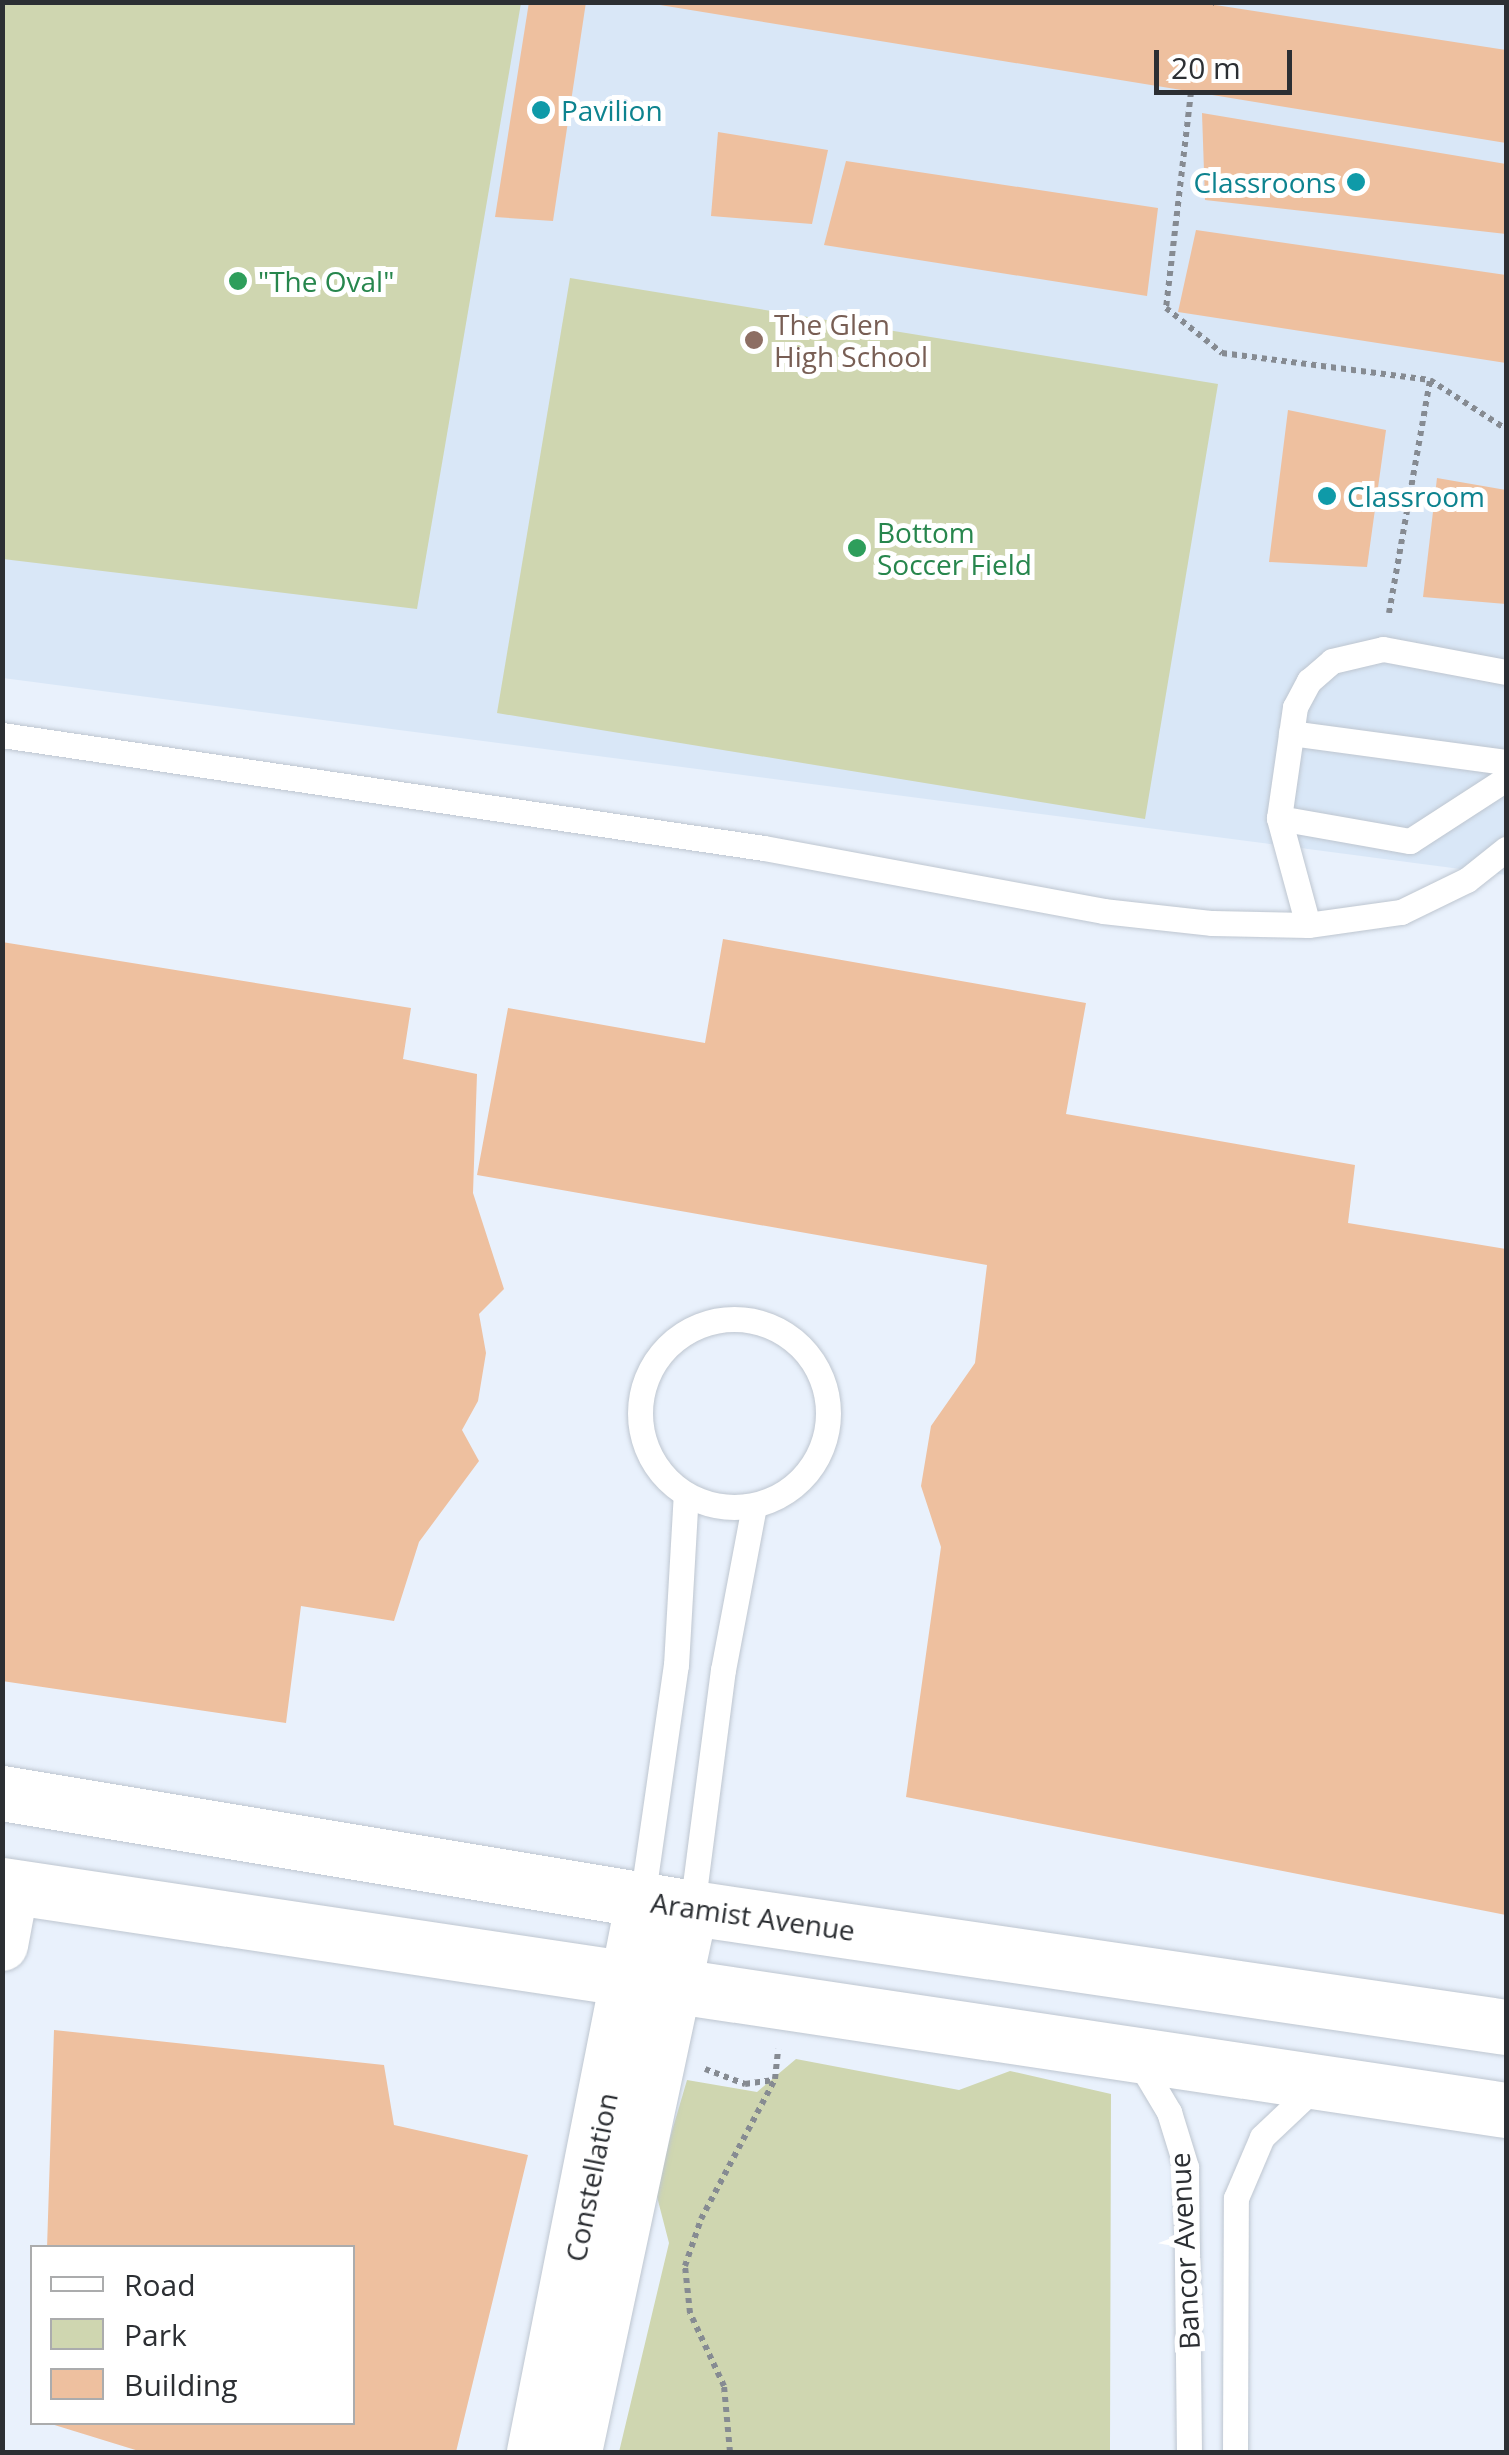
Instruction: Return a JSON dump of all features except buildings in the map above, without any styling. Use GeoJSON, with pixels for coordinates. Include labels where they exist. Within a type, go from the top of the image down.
{"type":"FeatureCollection","features":[{"type":"Feature","properties":{"kind":"street","name":"Aramist Avenue"},"geometry":{"type":"LineString","coordinates":[[2,1793],[667,1904],[1506,2026]]}},
{"type":"Feature","properties":{"kind":"street"},"geometry":{"type":"LineString","coordinates":[[2,1945],[8,1886],[1138,2060],[1506,2110]]}},
{"type":"Feature","properties":{"kind":"street","name":"Constellation"},"geometry":{"type":"LineString","coordinates":[[533,2452],[667,1904]]}},
{"type":"Feature","properties":{"kind":"street","name":"Constellation"},"geometry":{"type":"LineString","coordinates":[[576,2452],[657,2059],[649,1986]]}},
{"type":"Feature","properties":{"kind":"lane"},"geometry":{"type":"LineString","coordinates":[[1308,926],[1279,818],[1292,734],[1309,682],[1332,661],[1383,649],[1506,672]]}},
{"type":"Feature","properties":{"kind":"lane"},"geometry":{"type":"LineString","coordinates":[[1292,734],[1506,762]]}},
{"type":"Feature","properties":{"kind":"lane"},"geometry":{"type":"LineString","coordinates":[[2,735],[783,851],[1103,911],[1308,926],[1401,912],[1467,880],[1506,849]]}},
{"type":"Feature","properties":{"kind":"lane"},"geometry":{"type":"LineString","coordinates":[[1279,818],[1410,841],[1506,779]]}},
{"type":"Feature","properties":{"kind":"lane"},"geometry":{"type":"LineString","coordinates":[[712,1320],[750,1320],[785,1332],[804,1348],[819,1369],[830,1417],[825,1442],[806,1474],[754,1506],[707,1504],[686,1494],[650,1459],[642,1436],[642,1386],[669,1344],[689,1329],[712,1320]]}},
{"type":"Feature","properties":{"kind":"lane"},"geometry":{"type":"LineString","coordinates":[[667,1904],[686,1494]]}},
{"type":"Feature","properties":{"kind":"lane"},"geometry":{"type":"LineString","coordinates":[[667,1904],[723,1670],[754,1506]]}},
{"type":"Feature","properties":{"kind":"lane"},"geometry":{"type":"LineString","coordinates":[[676,1666],[723,1670]]}},
{"type":"Feature","properties":{"kind":"lane","name":"Bancor Avenue"},"geometry":{"type":"LineString","coordinates":[[1138,2060],[1169,2112],[1186,2167],[1190,2452]]}},
{"type":"Feature","properties":{"kind":"lane","name":"Bancor Avenue"},"geometry":{"type":"LineString","coordinates":[[1235,2452],[1238,2187],[1262,2137],[1316,2086]]}},
{"type":"Feature","properties":{"kind":"path"},"geometry":{"type":"LineString","coordinates":[[1191,92],[1166,308],[1222,353],[1430,380],[1506,429]]}},
{"type":"Feature","properties":{"kind":"path"},"geometry":{"type":"LineString","coordinates":[[1383,649],[1430,380]]}},
{"type":"Feature","properties":{"kind":"path"},"geometry":{"type":"LineString","coordinates":[[730,2452],[724,2386],[690,2314],[684,2266],[701,2219],[775,2079],[782,2006]]}},
{"type":"Feature","properties":{"kind":"path"},"geometry":{"type":"LineString","coordinates":[[657,2059],[745,2084],[775,2079]]}},
{"type":"Feature","properties":{"kind":"shaded area","name":"The Glen High School"},"geometry":{"type":"Polygon","coordinates":[[[3,3],[1506,3],[1506,875],[3,678],[3,3]]]}},
{"type":"Feature","properties":{"kind":"green space","name":"\"The Oval\""},"geometry":{"type":"Polygon","coordinates":[[[3,2],[521,3],[417,609],[3,559],[3,2]]]}},
{"type":"Feature","properties":{"kind":"green space","name":"Bottom Soccer Field"},"geometry":{"type":"Polygon","coordinates":[[[570,278],[1218,384],[1145,819],[497,713],[570,278]]]}},
{"type":"Feature","properties":{"kind":"green space"},"geometry":{"type":"Polygon","coordinates":[[[796,2059],[959,2090],[1010,2071],[1111,2094],[1110,2452],[619,2452],[669,2243],[655,2189],[687,2080],[757,2092],[796,2059]]]}},
{"type":"Feature","properties":{"kind":"place","name":"Pavilion"},"geometry":{"type":"Point","coordinates":[541,110]}},
{"type":"Feature","properties":{"kind":"place","name":"Classroons"},"geometry":{"type":"Point","coordinates":[1356,182]}},
{"type":"Feature","properties":{"kind":"place","name":"\"The Oval\""},"geometry":{"type":"Point","coordinates":[238,281]}},
{"type":"Feature","properties":{"kind":"place","name":"The Glen High School"},"geometry":{"type":"Point","coordinates":[754,340]}},
{"type":"Feature","properties":{"kind":"place","name":"Classroom"},"geometry":{"type":"Point","coordinates":[1327,496]}},
{"type":"Feature","properties":{"kind":"place","name":"Bottom Soccer Field"},"geometry":{"type":"Point","coordinates":[857,548]}}]}
